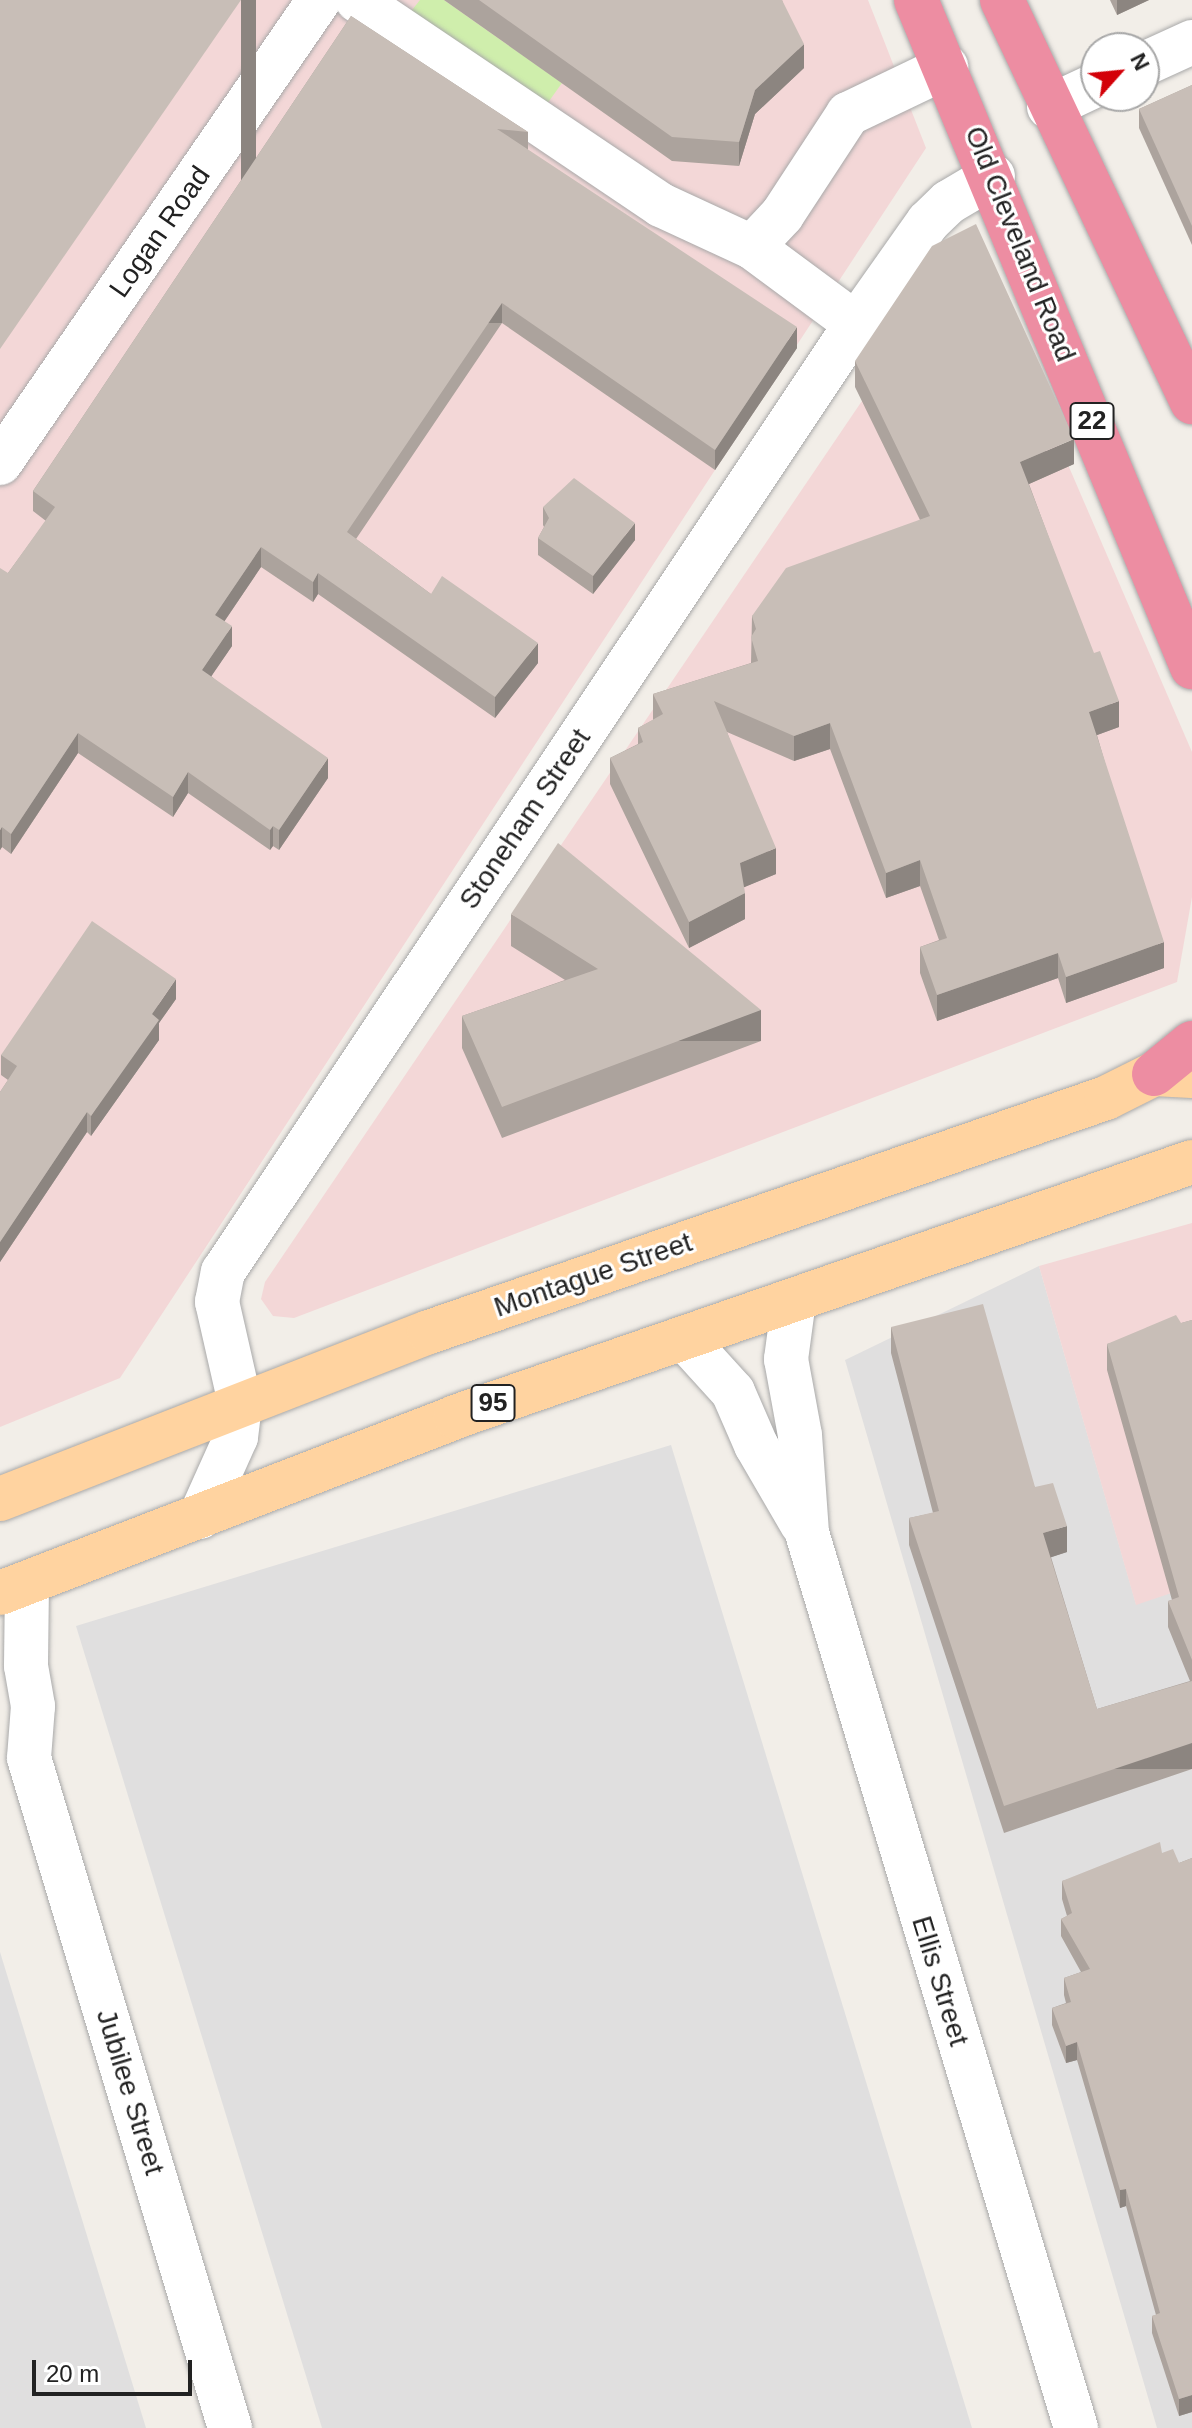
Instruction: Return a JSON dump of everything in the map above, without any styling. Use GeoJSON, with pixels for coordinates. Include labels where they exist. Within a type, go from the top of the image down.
{"type":"FeatureCollection","features":[{"type":"Feature","properties":{"kind":"highway","name":"Old Cleveland Road"},"geometry":{"type":"LineString","coordinates":[[916,0],[993,176],[1192,667]]}},
{"type":"Feature","properties":{"kind":"highway"},"geometry":{"type":"LineString","coordinates":[[1002,0],[1049,107],[1192,402]]}},
{"type":"Feature","properties":{"kind":"highway"},"geometry":{"type":"LineString","coordinates":[[1173,1075],[1192,1043]]}},
{"type":"Feature","properties":{"kind":"main road","name":"Montague Street"},"geometry":{"type":"LineString","coordinates":[[0,1499],[429,1332],[1173,1075]]}},
{"type":"Feature","properties":{"kind":"main road","name":"95"},"geometry":{"type":"LineString","coordinates":[[13,1588],[455,1417],[1192,1162]]}},
{"type":"Feature","properties":{"kind":"street","name":"Logan Road"},"geometry":{"type":"LineString","coordinates":[[0,463],[319,0]]}},
{"type":"Feature","properties":{"kind":"street"},"geometry":{"type":"LineString","coordinates":[[357,0],[661,205],[752,247],[856,324]]}},
{"type":"Feature","properties":{"kind":"street"},"geometry":{"type":"LineString","coordinates":[[1160,57],[1192,42]]}},
{"type":"Feature","properties":{"kind":"street"},"geometry":{"type":"LineString","coordinates":[[752,247],[782,215],[848,114],[946,67]]}},
{"type":"Feature","properties":{"kind":"street"},"geometry":{"type":"LineString","coordinates":[[1049,107],[1080,92]]}},
{"type":"Feature","properties":{"kind":"street","name":"Stoneham Street"},"geometry":{"type":"LineString","coordinates":[[200,1517],[236,1437],[240,1403],[217,1302],[223,1272],[856,324],[928,222],[949,202],[993,176]]}},
{"type":"Feature","properties":{"kind":"street","name":"Ellis Street"},"geometry":{"type":"LineString","coordinates":[[794,1300],[786,1359],[800,1435],[807,1533],[1076,2428]]}},
{"type":"Feature","properties":{"kind":"street","name":"Ellis Street"},"geometry":{"type":"LineString","coordinates":[[684,1338],[733,1392],[756,1445],[807,1533]]}},
{"type":"Feature","properties":{"kind":"street","name":"Jubilee Street"},"geometry":{"type":"LineString","coordinates":[[13,1588],[33,1706],[29,1758],[230,2428]]}},
{"type":"Feature","properties":{"kind":"street","name":"Jubilee Street"},"geometry":{"type":"LineString","coordinates":[[0,1726],[29,1758]]}},
{"type":"Feature","properties":{"kind":"shaded area"},"geometry":{"type":"Polygon","coordinates":[[[0,0],[868,0],[926,148],[120,1378],[0,1427],[0,0]]]}},
{"type":"Feature","properties":{"kind":"shaded area"},"geometry":{"type":"Polygon","coordinates":[[[971,240],[1192,752],[1192,897],[1177,982],[294,1318],[273,1316],[261,1299],[265,1282],[971,240]]]}},
{"type":"Feature","properties":{"kind":"shaded area"},"geometry":{"type":"Polygon","coordinates":[[[1192,1223],[1192,1586],[1136,1605],[1039,1266],[1192,1223]]]}},
{"type":"Feature","properties":{"kind":"shaded area"},"geometry":{"type":"Polygon","coordinates":[[[1039,1266],[1136,1604],[1192,1586],[1192,2428],[1157,2428],[845,1360],[1039,1266]]]}},
{"type":"Feature","properties":{"kind":"shaded area"},"geometry":{"type":"Polygon","coordinates":[[[671,1445],[972,2428],[322,2428],[76,1626],[671,1445]]]}},
{"type":"Feature","properties":{"kind":"shaded area"},"geometry":{"type":"Polygon","coordinates":[[[0,1952],[146,2428],[0,2428],[0,1952]]]}},
{"type":"Feature","properties":{"kind":"green space"},"geometry":{"type":"Polygon","coordinates":[[[420,0],[444,0],[562,83],[539,115],[404,20],[420,0]]]}},
{"type":"Feature","properties":{"kind":"building"},"geometry":{"type":"Polygon","coordinates":[[[0,0],[241,0],[0,349],[0,0]]]}},
{"type":"Feature","properties":{"kind":"building"},"geometry":{"type":"Polygon","coordinates":[[[479,0],[782,0],[804,44],[755,90],[739,142],[672,137],[479,0]]]}},
{"type":"Feature","properties":{"kind":"building"},"geometry":{"type":"Polygon","coordinates":[[[351,16],[528,132],[497,129],[797,327],[715,450],[502,303],[347,532],[431,594],[442,576],[538,643],[495,697],[318,573],[313,582],[261,547],[215,615],[232,626],[202,670],[328,758],[279,830],[273,826],[270,830],[188,772],[173,797],[78,733],[11,834],[2,827],[0,830],[0,568],[8,573],[55,507],[33,491],[351,16]]]}},
{"type":"Feature","properties":{"kind":"building"},"geometry":{"type":"Polygon","coordinates":[[[1192,85],[1192,226],[1140,112],[1160,112],[1160,99],[1192,85]]]}},
{"type":"Feature","properties":{"kind":"building"},"geometry":{"type":"Polygon","coordinates":[[[976,224],[1074,439],[1020,462],[1094,653],[1100,651],[1119,701],[1089,712],[1164,942],[1066,977],[1058,953],[937,995],[920,947],[947,938],[920,860],[886,873],[830,723],[794,736],[714,701],[776,848],[740,863],[745,893],[689,922],[610,758],[643,742],[638,728],[663,714],[653,694],[758,661],[751,637],[756,629],[752,616],[786,568],[930,516],[855,361],[932,246],[976,224]]]}},
{"type":"Feature","properties":{"kind":"building"},"geometry":{"type":"Polygon","coordinates":[[[574,478],[635,523],[593,576],[538,538],[549,518],[543,507],[574,478]]]}},
{"type":"Feature","properties":{"kind":"building"},"geometry":{"type":"Polygon","coordinates":[[[558,843],[761,1010],[502,1107],[462,1016],[598,969],[511,914],[558,843]]]}},
{"type":"Feature","properties":{"kind":"building"},"geometry":{"type":"Polygon","coordinates":[[[92,921],[176,979],[152,1014],[159,1020],[91,1116],[87,1112],[0,1242],[0,1092],[17,1066],[1,1055],[92,921]]]}},
{"type":"Feature","properties":{"kind":"building"},"geometry":{"type":"Polygon","coordinates":[[[983,1304],[1035,1487],[1053,1483],[1067,1526],[1043,1533],[1097,1709],[1192,1681],[1192,1743],[1004,1806],[909,1518],[939,1511],[891,1327],[983,1304]]]}},
{"type":"Feature","properties":{"kind":"building"},"geometry":{"type":"Polygon","coordinates":[[[1176,1315],[1181,1323],[1192,1320],[1192,1660],[1168,1601],[1179,1597],[1107,1344],[1176,1315]]]}},
{"type":"Feature","properties":{"kind":"building"},"geometry":{"type":"Polygon","coordinates":[[[1160,1842],[1162,1853],[1173,1849],[1179,1863],[1192,1858],[1192,2395],[1179,2399],[1152,2316],[1160,2313],[1126,2189],[1120,2190],[1077,2042],[1066,2046],[1052,2008],[1071,2002],[1064,1978],[1090,1969],[1061,1919],[1072,1913],[1062,1881],[1160,1842]]]}}]}
